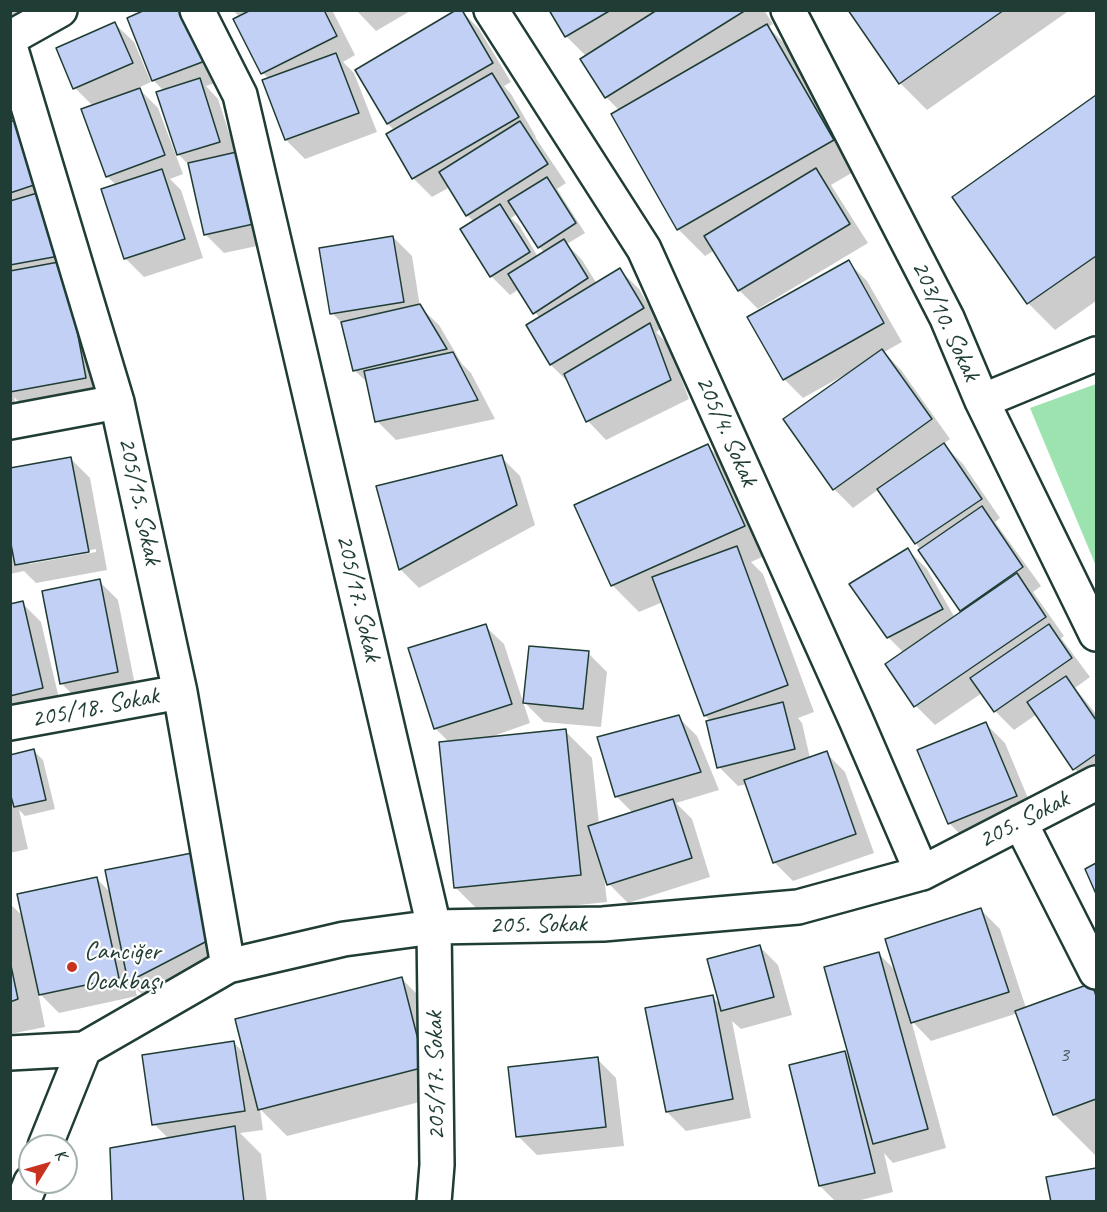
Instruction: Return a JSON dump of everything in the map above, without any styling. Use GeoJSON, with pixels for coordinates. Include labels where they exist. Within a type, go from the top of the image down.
{"type":"FeatureCollection","features":[{"type":"Feature","properties":{"kind":"street"},"geometry":{"type":"LineString","coordinates":[[10,38],[60,10]]}},
{"type":"Feature","properties":{"kind":"street","name":"205/17. Sokak"},"geometry":{"type":"LineString","coordinates":[[197,10],[240,95],[434,927],[437,1165],[435,1202]]}},
{"type":"Feature","properties":{"kind":"street","name":"205/4. Sokak"},"geometry":{"type":"LineString","coordinates":[[491,10],[644,249],[856,720],[922,873]]}},
{"type":"Feature","properties":{"kind":"street","name":"203/10. Sokak"},"geometry":{"type":"LineString","coordinates":[[788,10],[946,318],[982,401],[1096,634]]}},
{"type":"Feature","properties":{"kind":"street","name":"205/15. Sokak"},"geometry":{"type":"LineString","coordinates":[[10,46],[117,402],[180,692],[228,966]]}},
{"type":"Feature","properties":{"kind":"street"},"geometry":{"type":"LineString","coordinates":[[982,401],[1096,354]]}},
{"type":"Feature","properties":{"kind":"street"},"geometry":{"type":"LineString","coordinates":[[10,422],[117,402]]}},
{"type":"Feature","properties":{"kind":"street","name":"205/18. Sokak"},"geometry":{"type":"LineString","coordinates":[[10,723],[180,692]]}},
{"type":"Feature","properties":{"kind":"street","name":"205. Sokak"},"geometry":{"type":"LineString","coordinates":[[84,1049],[228,966],[344,939],[434,927],[603,924],[798,907],[922,873],[1096,783]]}},
{"type":"Feature","properties":{"kind":"street"},"geometry":{"type":"LineString","coordinates":[[1020,822],[1096,972]]}},
{"type":"Feature","properties":{"kind":"street"},"geometry":{"type":"LineString","coordinates":[[10,1053],[84,1049],[50,1134]]}},
{"type":"Feature","properties":{"kind":"green space"},"geometry":{"type":"Polygon","coordinates":[[[1096,384],[1096,566],[1030,408],[1096,384]]]}},
{"type":"Feature","properties":{"kind":"building"},"geometry":{"type":"Polygon","coordinates":[[[145,10],[184,10],[205,61],[152,81],[127,18],[145,10]]]}},
{"type":"Feature","properties":{"kind":"building"},"geometry":{"type":"Polygon","coordinates":[[[251,10],[324,10],[337,36],[261,74],[233,19],[251,10]]]}},
{"type":"Feature","properties":{"kind":"building"},"geometry":{"type":"Polygon","coordinates":[[[456,10],[462,10],[493,63],[387,124],[355,70],[456,10]]]}},
{"type":"Feature","properties":{"kind":"building"},"geometry":{"type":"Polygon","coordinates":[[[549,10],[611,10],[565,37],[549,10]]]}},
{"type":"Feature","properties":{"kind":"building"},"geometry":{"type":"Polygon","coordinates":[[[657,10],[746,10],[605,98],[580,59],[657,10]]]}},
{"type":"Feature","properties":{"kind":"building"},"geometry":{"type":"Polygon","coordinates":[[[848,10],[1004,10],[899,84],[848,10]]]}},
{"type":"Feature","properties":{"kind":"building"},"geometry":{"type":"Polygon","coordinates":[[[115,22],[133,63],[73,89],[56,48],[115,22]]]}},
{"type":"Feature","properties":{"kind":"building"},"geometry":{"type":"Polygon","coordinates":[[[767,24],[834,140],[677,230],[611,114],[767,24]]]}},
{"type":"Feature","properties":{"kind":"building"},"geometry":{"type":"Polygon","coordinates":[[[336,53],[359,113],[285,140],[262,80],[336,53]]]}},
{"type":"Feature","properties":{"kind":"building"},"geometry":{"type":"Polygon","coordinates":[[[492,73],[519,117],[412,179],[386,134],[492,73]]]}},
{"type":"Feature","properties":{"kind":"building"},"geometry":{"type":"Polygon","coordinates":[[[200,78],[220,142],[177,155],[156,92],[200,78]]]}},
{"type":"Feature","properties":{"kind":"building"},"geometry":{"type":"Polygon","coordinates":[[[140,88],[165,155],[106,177],[81,109],[140,88]]]}},
{"type":"Feature","properties":{"kind":"building"},"geometry":{"type":"Polygon","coordinates":[[[1096,95],[1096,256],[1027,304],[952,197],[1096,95]]]}},
{"type":"Feature","properties":{"kind":"building"},"geometry":{"type":"Polygon","coordinates":[[[27,116],[49,180],[10,193],[10,122],[27,116]]]}},
{"type":"Feature","properties":{"kind":"building"},"geometry":{"type":"Polygon","coordinates":[[[520,121],[548,164],[466,216],[439,172],[520,121]]]}},
{"type":"Feature","properties":{"kind":"building"},"geometry":{"type":"Polygon","coordinates":[[[241,151],[258,223],[204,235],[188,163],[241,151]]]}},
{"type":"Feature","properties":{"kind":"building"},"geometry":{"type":"Polygon","coordinates":[[[816,168],[850,224],[738,291],[704,236],[816,168]]]}},
{"type":"Feature","properties":{"kind":"building"},"geometry":{"type":"Polygon","coordinates":[[[162,169],[185,239],[124,259],[101,189],[162,169]]]}},
{"type":"Feature","properties":{"kind":"building"},"geometry":{"type":"Polygon","coordinates":[[[547,177],[576,223],[538,248],[508,201],[547,177]]]}},
{"type":"Feature","properties":{"kind":"building"},"geometry":{"type":"Polygon","coordinates":[[[51,189],[70,254],[10,265],[10,201],[51,189]]]}},
{"type":"Feature","properties":{"kind":"building"},"geometry":{"type":"Polygon","coordinates":[[[500,204],[530,252],[490,277],[460,229],[500,204]]]}},
{"type":"Feature","properties":{"kind":"building"},"geometry":{"type":"Polygon","coordinates":[[[393,236],[404,302],[330,314],[319,248],[393,236]]]}},
{"type":"Feature","properties":{"kind":"building"},"geometry":{"type":"Polygon","coordinates":[[[564,239],[588,278],[533,314],[508,274],[564,239]]]}},
{"type":"Feature","properties":{"kind":"building"},"geometry":{"type":"Polygon","coordinates":[[[849,260],[884,323],[783,380],[747,317],[849,260]]]}},
{"type":"Feature","properties":{"kind":"building"},"geometry":{"type":"Polygon","coordinates":[[[64,261],[86,378],[10,392],[10,271],[64,261]]]}},
{"type":"Feature","properties":{"kind":"building"},"geometry":{"type":"Polygon","coordinates":[[[620,268],[644,308],[550,365],[526,325],[620,268]]]}},
{"type":"Feature","properties":{"kind":"building"},"geometry":{"type":"Polygon","coordinates":[[[420,304],[447,349],[353,371],[341,322],[420,304]]]}},
{"type":"Feature","properties":{"kind":"building"},"geometry":{"type":"Polygon","coordinates":[[[650,323],[671,380],[586,422],[564,374],[650,323]]]}},
{"type":"Feature","properties":{"kind":"building"},"geometry":{"type":"Polygon","coordinates":[[[882,349],[932,419],[833,490],[783,419],[882,349]]]}},
{"type":"Feature","properties":{"kind":"building"},"geometry":{"type":"Polygon","coordinates":[[[453,352],[478,400],[375,422],[364,371],[453,352]]]}},
{"type":"Feature","properties":{"kind":"building"},"geometry":{"type":"Polygon","coordinates":[[[944,443],[982,499],[915,544],[877,489],[944,443]]]}},
{"type":"Feature","properties":{"kind":"building"},"geometry":{"type":"Polygon","coordinates":[[[708,444],[745,526],[611,586],[574,505],[708,444]]]}},
{"type":"Feature","properties":{"kind":"building"},"geometry":{"type":"Polygon","coordinates":[[[502,455],[517,505],[399,570],[376,486],[502,455]]]}},
{"type":"Feature","properties":{"kind":"building"},"geometry":{"type":"Polygon","coordinates":[[[71,457],[89,552],[15,565],[10,539],[10,468],[71,457]]]}},
{"type":"Feature","properties":{"kind":"building"},"geometry":{"type":"Polygon","coordinates":[[[982,506],[1023,567],[960,611],[918,550],[982,506]]]}},
{"type":"Feature","properties":{"kind":"building"},"geometry":{"type":"Polygon","coordinates":[[[737,546],[788,685],[704,716],[652,577],[737,546]]]}},
{"type":"Feature","properties":{"kind":"building"},"geometry":{"type":"Polygon","coordinates":[[[908,548],[943,609],[887,638],[849,584],[908,548]]]}},
{"type":"Feature","properties":{"kind":"building"},"geometry":{"type":"Polygon","coordinates":[[[1017,573],[1046,617],[914,707],[885,664],[1017,573]]]}},
{"type":"Feature","properties":{"kind":"building"},"geometry":{"type":"Polygon","coordinates":[[[100,579],[118,672],[60,684],[42,591],[100,579]]]}},
{"type":"Feature","properties":{"kind":"building"},"geometry":{"type":"Polygon","coordinates":[[[23,601],[43,688],[10,696],[10,604],[23,601]]]}},
{"type":"Feature","properties":{"kind":"building"},"geometry":{"type":"Polygon","coordinates":[[[486,624],[512,704],[434,729],[408,648],[486,624]]]}},
{"type":"Feature","properties":{"kind":"building"},"geometry":{"type":"Polygon","coordinates":[[[1049,624],[1072,658],[994,712],[970,678],[1049,624]]]}},
{"type":"Feature","properties":{"kind":"building"},"geometry":{"type":"Polygon","coordinates":[[[529,646],[589,651],[583,709],[523,703],[529,646]]]}},
{"type":"Feature","properties":{"kind":"building"},"geometry":{"type":"Polygon","coordinates":[[[1066,676],[1096,720],[1096,754],[1073,770],[1027,702],[1066,676]]]}},
{"type":"Feature","properties":{"kind":"building"},"geometry":{"type":"Polygon","coordinates":[[[783,702],[795,749],[717,768],[706,721],[783,702]]]}},
{"type":"Feature","properties":{"kind":"building"},"geometry":{"type":"Polygon","coordinates":[[[679,715],[701,772],[615,797],[597,737],[679,715]]]}},
{"type":"Feature","properties":{"kind":"building"},"geometry":{"type":"Polygon","coordinates":[[[986,722],[1017,796],[948,824],[917,750],[986,722]]]}},
{"type":"Feature","properties":{"kind":"building"},"geometry":{"type":"Polygon","coordinates":[[[566,729],[581,875],[454,888],[439,742],[566,729]]]}},
{"type":"Feature","properties":{"kind":"building"},"geometry":{"type":"Polygon","coordinates":[[[34,749],[46,800],[14,807],[10,793],[10,755],[34,749]]]}},
{"type":"Feature","properties":{"kind":"building"},"geometry":{"type":"Polygon","coordinates":[[[827,751],[856,834],[773,863],[744,780],[827,751]]]}},
{"type":"Feature","properties":{"kind":"building"},"geometry":{"type":"Polygon","coordinates":[[[673,799],[692,858],[607,885],[588,826],[673,799]]]}},
{"type":"Feature","properties":{"kind":"building"},"geometry":{"type":"Polygon","coordinates":[[[192,853],[211,939],[128,982],[105,870],[192,853]]]}},
{"type":"Feature","properties":{"kind":"building"},"geometry":{"type":"Polygon","coordinates":[[[1096,863],[1096,894],[1085,869],[1096,863]]]}},
{"type":"Feature","properties":{"kind":"building"},"geometry":{"type":"Polygon","coordinates":[[[97,877],[119,978],[39,995],[17,894],[97,877]]]}},
{"type":"Feature","properties":{"kind":"building"},"geometry":{"type":"Polygon","coordinates":[[[981,908],[1009,992],[911,1023],[885,939],[981,908]]]}},
{"type":"Feature","properties":{"kind":"building"},"geometry":{"type":"Polygon","coordinates":[[[760,945],[774,997],[721,1011],[707,959],[760,945]]]}},
{"type":"Feature","properties":{"kind":"building"},"geometry":{"type":"Polygon","coordinates":[[[879,952],[928,1129],[873,1144],[824,967],[879,952]]]}},
{"type":"Feature","properties":{"kind":"building"},"geometry":{"type":"Polygon","coordinates":[[[10,961],[18,999],[10,1002],[10,961]]]}},
{"type":"Feature","properties":{"kind":"building"},"geometry":{"type":"Polygon","coordinates":[[[402,977],[425,1067],[258,1110],[235,1019],[402,977]]]}},
{"type":"Feature","properties":{"kind":"building"},"geometry":{"type":"Polygon","coordinates":[[[1092,983],[1096,996],[1096,1099],[1053,1115],[1015,1011],[1092,983]]]}},
{"type":"Feature","properties":{"kind":"building"},"geometry":{"type":"Polygon","coordinates":[[[713,995],[733,1099],[666,1112],[645,1008],[713,995]]]}},
{"type":"Feature","properties":{"kind":"building"},"geometry":{"type":"Polygon","coordinates":[[[234,1041],[245,1111],[152,1125],[142,1055],[234,1041]]]}},
{"type":"Feature","properties":{"kind":"building"},"geometry":{"type":"Polygon","coordinates":[[[845,1051],[875,1173],[819,1186],[789,1065],[845,1051]]]}},
{"type":"Feature","properties":{"kind":"building"},"geometry":{"type":"Polygon","coordinates":[[[598,1057],[606,1127],[516,1137],[508,1067],[598,1057]]]}},
{"type":"Feature","properties":{"kind":"building"},"geometry":{"type":"Polygon","coordinates":[[[235,1126],[244,1202],[112,1202],[110,1148],[235,1126]]]}},
{"type":"Feature","properties":{"kind":"building"},"geometry":{"type":"Polygon","coordinates":[[[1096,1168],[1096,1202],[1051,1202],[1046,1177],[1096,1168]]]}},
{"type":"Feature","properties":{"kind":"place","name":"Canciğer Ocakbaşı"},"geometry":{"type":"Point","coordinates":[72,967]}}]}
